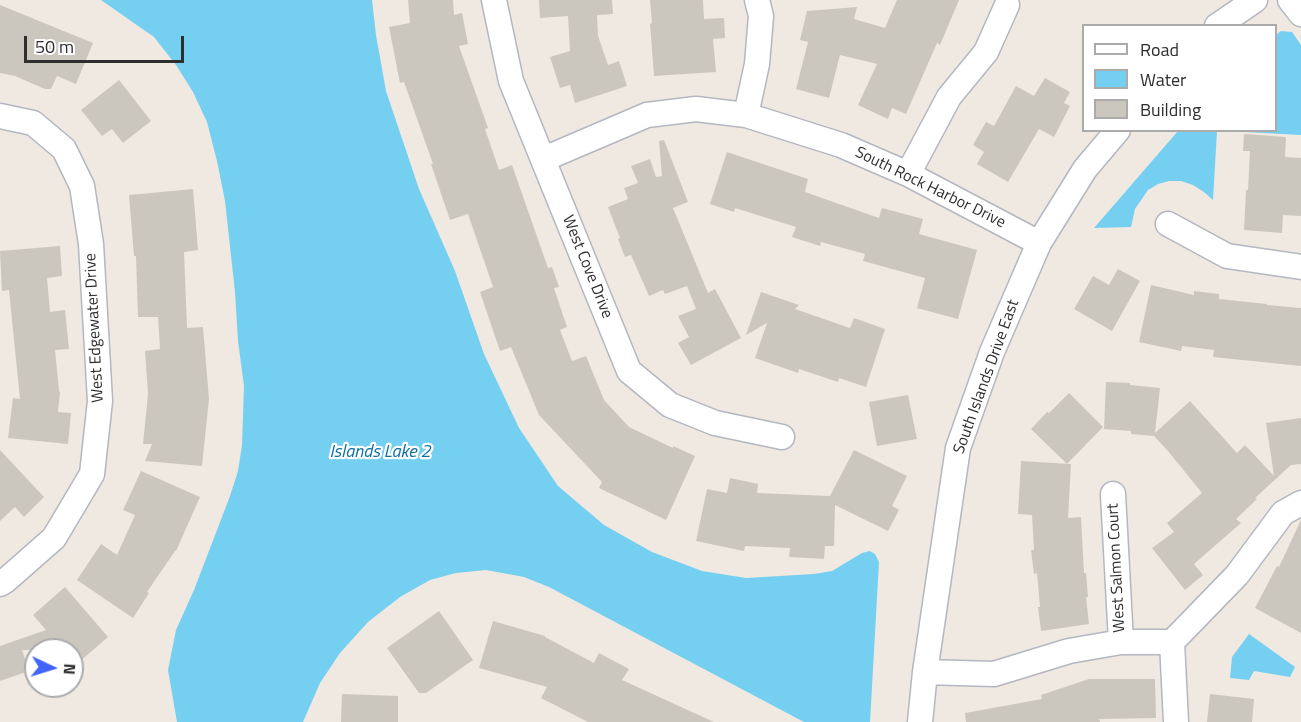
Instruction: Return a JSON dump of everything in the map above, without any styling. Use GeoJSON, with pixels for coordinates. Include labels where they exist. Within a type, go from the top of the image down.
{"type":"FeatureCollection","features":[{"type":"Feature","properties":{"kind":"street","name":"West Cove Drive"},"geometry":{"type":"LineString","coordinates":[[494,0],[511,81],[629,371],[670,405],[715,423],[782,437]]}},
{"type":"Feature","properties":{"kind":"street"},"geometry":{"type":"LineString","coordinates":[[746,115],[758,64],[761,16],[757,0]]}},
{"type":"Feature","properties":{"kind":"street"},"geometry":{"type":"LineString","coordinates":[[1220,24],[1255,0]]}},
{"type":"Feature","properties":{"kind":"street"},"geometry":{"type":"LineString","coordinates":[[1290,0],[1301,14]]}},
{"type":"Feature","properties":{"kind":"street"},"geometry":{"type":"LineString","coordinates":[[908,174],[950,97],[986,52],[1007,4]]}},
{"type":"Feature","properties":{"kind":"street","name":"South Rock Harbor Drive"},"geometry":{"type":"LineString","coordinates":[[544,159],[647,116],[696,109],[746,115],[841,145],[908,174],[1039,243]]}},
{"type":"Feature","properties":{"kind":"street","name":"West Edgewater Drive"},"geometry":{"type":"LineString","coordinates":[[0,116],[33,123],[64,149],[82,186],[91,244],[100,401],[92,474],[54,538],[0,584]]}},
{"type":"Feature","properties":{"kind":"street","name":"South Islands Drive East"},"geometry":{"type":"LineString","coordinates":[[920,722],[925,672],[958,448],[992,352],[1039,243],[1085,170],[1116,132]]}},
{"type":"Feature","properties":{"kind":"street"},"geometry":{"type":"LineString","coordinates":[[1168,224],[1227,256],[1301,267]]}},
{"type":"Feature","properties":{"kind":"street","name":"West Salmon Court"},"geometry":{"type":"LineString","coordinates":[[1113,494],[1121,642]]}},
{"type":"Feature","properties":{"kind":"street"},"geometry":{"type":"LineString","coordinates":[[925,672],[994,674],[1069,651],[1121,642],[1172,642],[1237,575],[1283,513],[1301,503]]}},
{"type":"Feature","properties":{"kind":"street"},"geometry":{"type":"LineString","coordinates":[[1172,642],[1176,722]]}},
{"type":"Feature","properties":{"kind":"water","name":"Islands Lake 2"},"geometry":{"type":"Polygon","coordinates":[[[101,0],[372,0],[386,91],[419,189],[455,271],[484,354],[519,428],[558,486],[604,525],[652,552],[702,571],[746,578],[814,574],[832,571],[862,553],[870,551],[875,554],[879,562],[870,722],[804,722],[549,587],[524,577],[486,570],[456,573],[430,580],[400,597],[368,622],[340,653],[320,683],[303,722],[177,722],[168,670],[176,630],[230,496],[238,471],[242,445],[244,386],[235,292],[225,201],[207,122],[193,92],[154,37],[101,0]]]}},
{"type":"Feature","properties":{"kind":"water"},"geometry":{"type":"Polygon","coordinates":[[[1281,31],[1292,32],[1301,45],[1301,135],[1246,132],[1277,132],[1277,34],[1281,31]]]}},
{"type":"Feature","properties":{"kind":"water"},"geometry":{"type":"Polygon","coordinates":[[[1177,132],[1217,132],[1213,200],[1193,185],[1181,181],[1169,181],[1148,190],[1135,209],[1131,227],[1094,228],[1177,132]]]}},
{"type":"Feature","properties":{"kind":"water"},"geometry":{"type":"Polygon","coordinates":[[[1249,634],[1295,667],[1290,677],[1254,671],[1249,680],[1230,678],[1232,657],[1249,634]]]}},
{"type":"Feature","properties":{"kind":"building"},"geometry":{"type":"Polygon","coordinates":[[[408,0],[453,0],[454,15],[462,13],[468,44],[459,46],[488,128],[485,129],[499,170],[512,165],[548,268],[552,267],[559,287],[554,288],[567,327],[560,330],[572,361],[586,356],[604,400],[629,427],[695,456],[666,520],[599,488],[602,482],[539,415],[511,347],[500,351],[480,292],[493,287],[468,214],[450,220],[404,82],[400,83],[389,27],[410,23],[408,0]]]}},
{"type":"Feature","properties":{"kind":"building"},"geometry":{"type":"Polygon","coordinates":[[[539,0],[612,0],[613,14],[597,15],[598,36],[608,65],[619,61],[627,86],[575,103],[570,85],[560,88],[550,57],[570,51],[568,16],[540,18],[539,0]]]}},
{"type":"Feature","properties":{"kind":"building"},"geometry":{"type":"Polygon","coordinates":[[[650,0],[703,0],[704,19],[724,18],[725,38],[713,39],[716,72],[654,76],[650,0]]]}},
{"type":"Feature","properties":{"kind":"building"},"geometry":{"type":"Polygon","coordinates":[[[897,0],[959,0],[940,45],[937,43],[906,114],[892,108],[888,119],[858,105],[877,64],[840,55],[829,98],[796,89],[808,42],[800,40],[807,11],[857,7],[854,19],[885,28],[897,0]]]}},
{"type":"Feature","properties":{"kind":"building"},"geometry":{"type":"Polygon","coordinates":[[[0,5],[93,43],[76,84],[57,76],[51,89],[45,89],[15,76],[0,73],[0,5]]]}},
{"type":"Feature","properties":{"kind":"building"},"geometry":{"type":"Polygon","coordinates":[[[1045,78],[1070,92],[1064,103],[1070,106],[1054,137],[1039,129],[1008,182],[977,164],[984,152],[973,145],[986,122],[994,126],[1016,86],[1034,96],[1045,78]]]}},
{"type":"Feature","properties":{"kind":"building"},"geometry":{"type":"Polygon","coordinates":[[[119,80],[151,121],[123,143],[112,129],[102,136],[81,110],[119,80]]]}},
{"type":"Feature","properties":{"kind":"building"},"geometry":{"type":"Polygon","coordinates":[[[1244,134],[1286,137],[1285,157],[1301,158],[1301,216],[1283,215],[1282,233],[1244,230],[1250,151],[1243,151],[1244,134]]]}},
{"type":"Feature","properties":{"kind":"building"},"geometry":{"type":"Polygon","coordinates":[[[664,140],[688,202],[673,208],[708,293],[715,289],[741,338],[691,365],[678,343],[689,337],[678,316],[696,309],[687,286],[665,294],[663,290],[649,296],[631,255],[625,257],[608,207],[628,199],[624,188],[638,183],[631,166],[650,159],[656,177],[662,176],[659,141],[664,140]]]}},
{"type":"Feature","properties":{"kind":"building"},"geometry":{"type":"Polygon","coordinates":[[[727,152],[808,179],[805,192],[879,218],[882,208],[923,219],[919,234],[977,250],[958,319],[917,308],[925,278],[863,261],[865,254],[821,242],[820,246],[792,237],[796,227],[735,208],[734,212],[710,204],[727,152]]]}},
{"type":"Feature","properties":{"kind":"building"},"geometry":{"type":"Polygon","coordinates":[[[193,189],[198,250],[184,252],[187,328],[203,327],[209,399],[202,466],[145,461],[152,444],[143,444],[148,394],[145,351],[160,349],[158,317],[138,317],[136,256],[134,256],[129,195],[193,189]]]}},
{"type":"Feature","properties":{"kind":"building"},"geometry":{"type":"Polygon","coordinates":[[[60,246],[62,276],[47,278],[50,312],[65,310],[69,349],[55,350],[60,392],[58,412],[71,413],[68,444],[8,438],[13,398],[20,399],[9,290],[2,291],[0,251],[60,246]]]}},
{"type":"Feature","properties":{"kind":"building"},"geometry":{"type":"Polygon","coordinates":[[[1118,269],[1140,281],[1112,331],[1074,309],[1093,276],[1109,285],[1118,269]]]}},
{"type":"Feature","properties":{"kind":"building"},"geometry":{"type":"Polygon","coordinates":[[[1151,285],[1194,295],[1194,291],[1219,294],[1219,299],[1301,308],[1301,366],[1213,357],[1214,350],[1182,346],[1181,351],[1139,342],[1151,285]]]}},
{"type":"Feature","properties":{"kind":"building"},"geometry":{"type":"Polygon","coordinates":[[[761,292],[799,305],[795,309],[850,328],[854,318],[885,329],[866,387],[839,378],[838,382],[799,369],[798,373],[755,358],[767,323],[746,335],[761,292]]]}},
{"type":"Feature","properties":{"kind":"building"},"geometry":{"type":"Polygon","coordinates":[[[1106,382],[1160,388],[1155,433],[1190,401],[1237,453],[1245,445],[1274,476],[1266,423],[1301,418],[1301,464],[1291,465],[1255,498],[1257,499],[1236,519],[1241,523],[1194,564],[1203,575],[1185,590],[1152,548],[1174,532],[1167,523],[1202,493],[1154,436],[1104,429],[1106,382]]]}},
{"type":"Feature","properties":{"kind":"building"},"geometry":{"type":"Polygon","coordinates":[[[1069,393],[1103,427],[1067,464],[1031,429],[1069,393]]]}},
{"type":"Feature","properties":{"kind":"building"},"geometry":{"type":"Polygon","coordinates":[[[908,395],[917,439],[877,446],[869,402],[908,395]]]}},
{"type":"Feature","properties":{"kind":"building"},"geometry":{"type":"Polygon","coordinates":[[[0,450],[44,497],[24,517],[15,507],[0,521],[0,450]]]}},
{"type":"Feature","properties":{"kind":"building"},"geometry":{"type":"Polygon","coordinates":[[[854,450],[907,476],[892,506],[899,510],[888,531],[835,505],[834,546],[825,546],[824,559],[789,557],[790,548],[745,546],[744,551],[696,541],[707,489],[727,493],[730,478],[758,484],[757,493],[830,496],[854,450]]]}},
{"type":"Feature","properties":{"kind":"building"},"geometry":{"type":"Polygon","coordinates":[[[1021,461],[1071,464],[1068,518],[1081,517],[1089,624],[1041,631],[1037,573],[1034,574],[1031,550],[1034,550],[1032,515],[1018,514],[1021,461]]]}},
{"type":"Feature","properties":{"kind":"building"},"geometry":{"type":"Polygon","coordinates":[[[141,471],[200,497],[176,551],[147,592],[149,593],[133,618],[77,580],[101,544],[117,555],[135,515],[123,510],[141,471]]]}},
{"type":"Feature","properties":{"kind":"building"},"geometry":{"type":"Polygon","coordinates":[[[1301,520],[1301,633],[1255,608],[1277,566],[1279,567],[1301,520]]]}},
{"type":"Feature","properties":{"kind":"building"},"geometry":{"type":"Polygon","coordinates":[[[65,587],[108,637],[84,658],[84,638],[24,638],[24,650],[22,650],[24,673],[0,681],[0,646],[46,630],[33,615],[65,587]]]}},
{"type":"Feature","properties":{"kind":"building"},"geometry":{"type":"Polygon","coordinates":[[[439,611],[473,660],[426,693],[419,693],[387,648],[439,611]]]}},
{"type":"Feature","properties":{"kind":"building"},"geometry":{"type":"Polygon","coordinates":[[[493,621],[545,636],[594,663],[599,653],[629,669],[622,680],[714,722],[588,722],[541,698],[547,687],[479,668],[493,621]]]}},
{"type":"Feature","properties":{"kind":"building"},"geometry":{"type":"Polygon","coordinates":[[[1089,679],[1155,679],[1156,718],[1099,719],[1100,722],[966,722],[965,713],[1042,699],[1041,695],[1089,679]]]}},
{"type":"Feature","properties":{"kind":"building"},"geometry":{"type":"Polygon","coordinates":[[[342,694],[398,696],[398,722],[341,722],[342,694]]]}},
{"type":"Feature","properties":{"kind":"building"},"geometry":{"type":"Polygon","coordinates":[[[1210,694],[1254,699],[1252,722],[1207,722],[1210,694]]]}}]}
